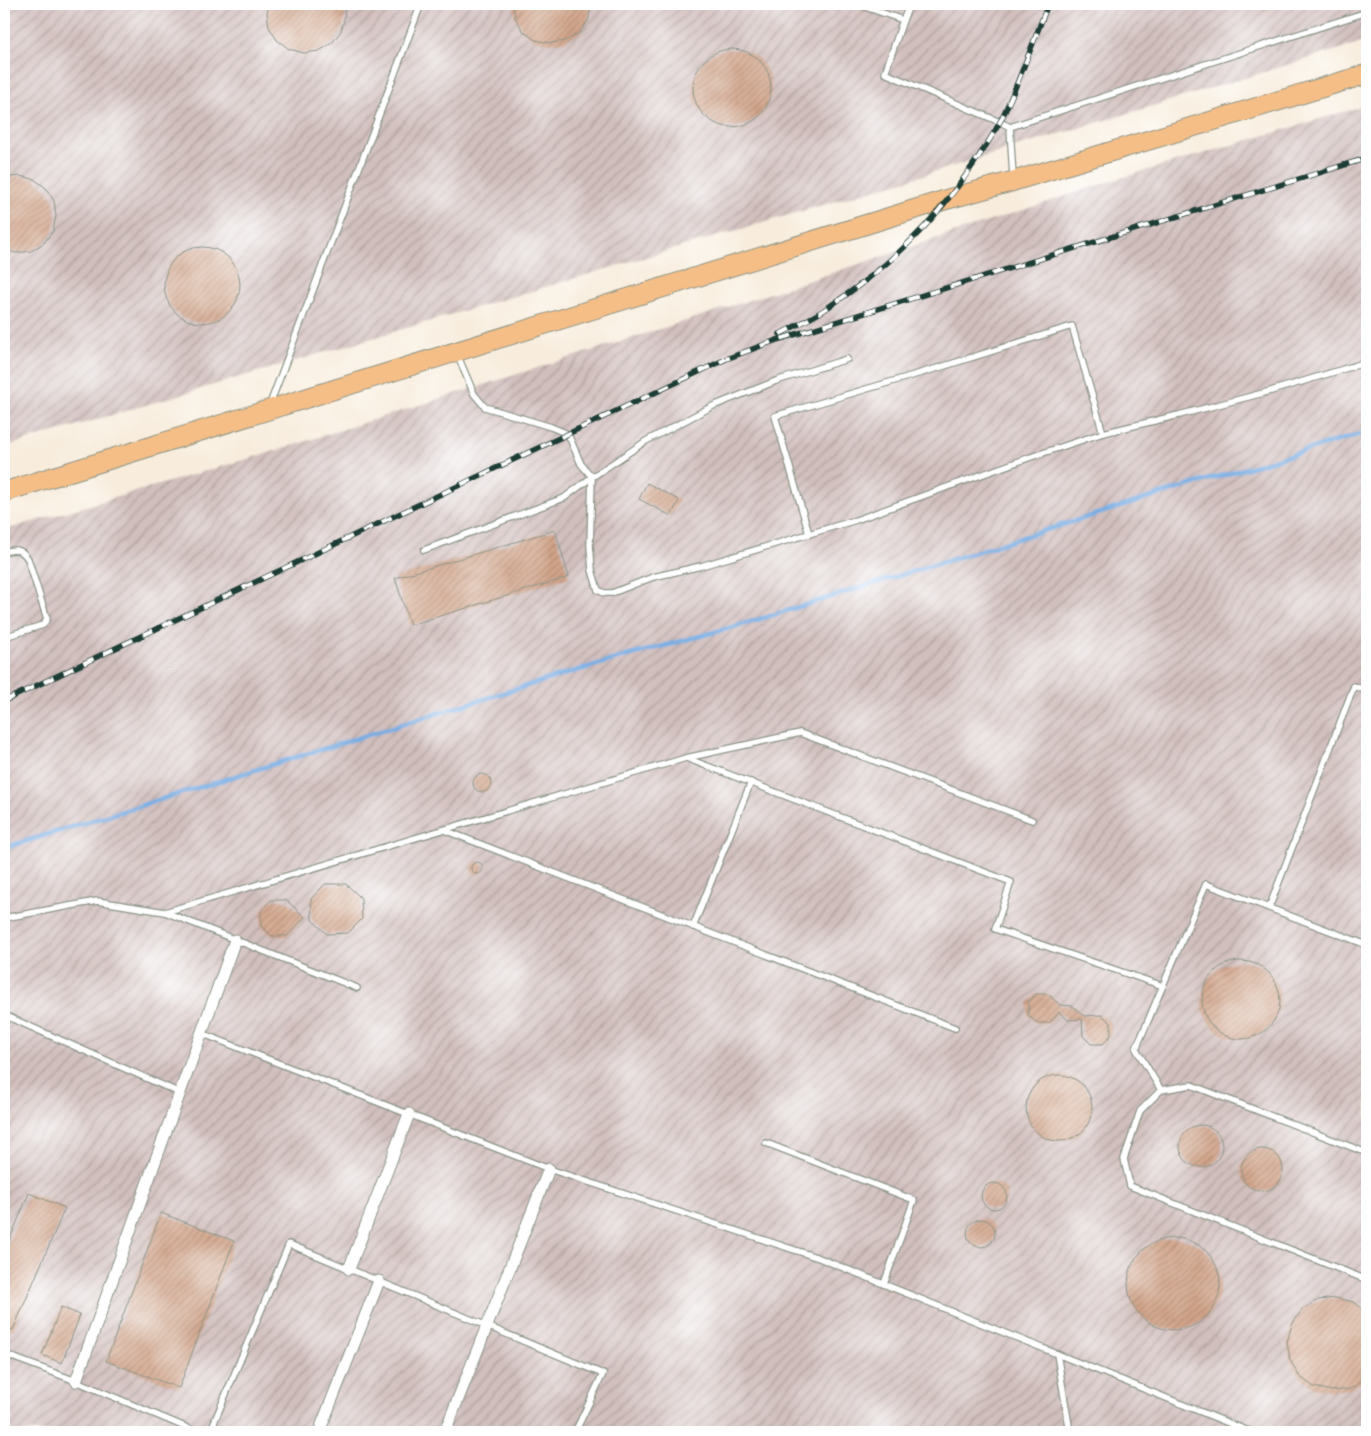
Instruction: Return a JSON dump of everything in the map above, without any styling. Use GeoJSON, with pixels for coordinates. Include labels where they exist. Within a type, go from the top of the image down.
{"type":"FeatureCollection","features":[{"type":"Feature","properties":{"kind":"main road"},"geometry":{"type":"LineString","coordinates":[[4,492],[948,199],[1014,182],[1367,74]]}},
{"type":"Feature","properties":{"kind":"street"},"geometry":{"type":"LineString","coordinates":[[76,1381],[235,940]]}},
{"type":"Feature","properties":{"kind":"street"},"geometry":{"type":"LineString","coordinates":[[349,1269],[409,1114]]}},
{"type":"Feature","properties":{"kind":"street"},"geometry":{"type":"LineString","coordinates":[[445,1432],[549,1169]]}},
{"type":"Feature","properties":{"kind":"street"},"geometry":{"type":"LineString","coordinates":[[319,1432],[378,1281]]}},
{"type":"Feature","properties":{"kind":"lane"},"geometry":{"type":"LineString","coordinates":[[268,410],[420,4]]}},
{"type":"Feature","properties":{"kind":"lane"},"geometry":{"type":"LineString","coordinates":[[857,4],[903,20]]}},
{"type":"Feature","properties":{"kind":"lane"},"geometry":{"type":"LineString","coordinates":[[910,4],[885,73],[1010,127],[1367,12]]}},
{"type":"Feature","properties":{"kind":"lane"},"geometry":{"type":"LineString","coordinates":[[1010,127],[1014,182]]}},
{"type":"Feature","properties":{"kind":"lane"},"geometry":{"type":"LineString","coordinates":[[809,534],[775,416],[1072,326],[1103,433]]}},
{"type":"Feature","properties":{"kind":"lane"},"geometry":{"type":"LineString","coordinates":[[456,352],[474,394],[485,407],[568,434],[582,464],[592,477],[590,544],[592,570],[598,590],[604,593],[612,593],[652,577],[701,566],[856,520],[1103,433],[1271,391],[1367,362]]}},
{"type":"Feature","properties":{"kind":"lane"},"geometry":{"type":"LineString","coordinates":[[424,550],[564,498],[646,441],[712,406],[776,381],[847,359]]}},
{"type":"Feature","properties":{"kind":"lane"},"geometry":{"type":"LineString","coordinates":[[4,552],[14,549],[24,552],[28,559],[47,619],[43,625],[4,637]]}},
{"type":"Feature","properties":{"kind":"lane"},"geometry":{"type":"LineString","coordinates":[[1269,908],[1354,686],[1367,691]]}},
{"type":"Feature","properties":{"kind":"lane"},"geometry":{"type":"LineString","coordinates":[[165,912],[686,758],[800,733],[1032,820]]}},
{"type":"Feature","properties":{"kind":"lane"},"geometry":{"type":"LineString","coordinates":[[686,758],[1011,882],[995,929],[1163,986]]}},
{"type":"Feature","properties":{"kind":"lane"},"geometry":{"type":"LineString","coordinates":[[694,927],[751,782]]}},
{"type":"Feature","properties":{"kind":"lane"},"geometry":{"type":"LineString","coordinates":[[444,830],[955,1028]]}},
{"type":"Feature","properties":{"kind":"lane"},"geometry":{"type":"LineString","coordinates":[[1161,1090],[1136,1049],[1206,884],[1367,945]]}},
{"type":"Feature","properties":{"kind":"lane"},"geometry":{"type":"LineString","coordinates":[[4,918],[97,901],[165,912],[357,988]]}},
{"type":"Feature","properties":{"kind":"lane"},"geometry":{"type":"LineString","coordinates":[[4,1015],[180,1093]]}},
{"type":"Feature","properties":{"kind":"lane"},"geometry":{"type":"LineString","coordinates":[[201,1033],[549,1169],[819,1258],[1251,1432]]}},
{"type":"Feature","properties":{"kind":"lane"},"geometry":{"type":"LineString","coordinates":[[1367,1152],[1191,1085],[1161,1090],[1140,1112],[1124,1159],[1130,1186],[1367,1280]]}},
{"type":"Feature","properties":{"kind":"lane"},"geometry":{"type":"LineString","coordinates":[[766,1143],[914,1200],[884,1284]]}},
{"type":"Feature","properties":{"kind":"lane"},"geometry":{"type":"LineString","coordinates":[[210,1432],[289,1244],[603,1374],[575,1432]]}},
{"type":"Feature","properties":{"kind":"lane"},"geometry":{"type":"LineString","coordinates":[[4,1354],[76,1381],[198,1432]]}},
{"type":"Feature","properties":{"kind":"lane"},"geometry":{"type":"LineString","coordinates":[[1057,1354],[1070,1432]]}},
{"type":"Feature","properties":{"kind":"shaded area"},"geometry":{"type":"Polygon","coordinates":[[[4,4],[1367,4],[1367,41],[914,178],[4,447],[4,4]]]}},
{"type":"Feature","properties":{"kind":"shaded area"},"geometry":{"type":"Polygon","coordinates":[[[1367,105],[1367,1432],[4,1432],[4,530],[278,450],[698,317],[1114,180],[1367,105]]]}},
{"type":"Feature","properties":{"kind":"building"},"geometry":{"type":"Polygon","coordinates":[[[269,4],[343,4],[345,16],[341,31],[332,43],[319,51],[304,53],[289,49],[277,40],[269,27],[267,13],[269,4]]]}},
{"type":"Feature","properties":{"kind":"building"},"geometry":{"type":"Polygon","coordinates":[[[513,4],[592,4],[588,21],[579,33],[565,41],[551,43],[535,40],[523,31],[515,17],[513,4]]]}},
{"type":"Feature","properties":{"kind":"building"},"geometry":{"type":"Polygon","coordinates":[[[732,49],[747,52],[760,60],[768,73],[771,88],[768,103],[760,116],[747,124],[732,127],[717,124],[704,116],[696,103],[693,88],[696,73],[704,60],[717,52],[732,49]]]}},
{"type":"Feature","properties":{"kind":"building"},"geometry":{"type":"Polygon","coordinates":[[[19,176],[34,179],[46,188],[54,201],[56,216],[53,231],[44,243],[31,251],[16,253],[4,250],[4,178],[19,176]]]}},
{"type":"Feature","properties":{"kind":"building"},"geometry":{"type":"Polygon","coordinates":[[[195,247],[209,247],[223,253],[234,264],[240,278],[237,300],[229,312],[209,323],[195,323],[181,317],[170,306],[164,292],[164,278],[170,264],[181,253],[195,247]]]}},
{"type":"Feature","properties":{"kind":"building"},"geometry":{"type":"Polygon","coordinates":[[[647,483],[679,500],[671,516],[639,499],[647,483]]]}},
{"type":"Feature","properties":{"kind":"building"},"geometry":{"type":"Polygon","coordinates":[[[555,530],[569,577],[410,625],[395,578],[555,530]]]}},
{"type":"Feature","properties":{"kind":"building"},"geometry":{"type":"Polygon","coordinates":[[[478,774],[486,774],[491,779],[489,790],[478,792],[473,787],[473,779],[478,774]]]}},
{"type":"Feature","properties":{"kind":"building"},"geometry":{"type":"Polygon","coordinates":[[[475,862],[479,862],[483,868],[479,874],[475,874],[471,870],[471,866],[475,862]]]}},
{"type":"Feature","properties":{"kind":"building"},"geometry":{"type":"Polygon","coordinates":[[[325,884],[346,884],[361,898],[362,919],[348,933],[327,934],[312,920],[311,899],[325,884]]]}},
{"type":"Feature","properties":{"kind":"building"},"geometry":{"type":"Polygon","coordinates":[[[271,900],[286,900],[305,917],[287,936],[272,936],[261,926],[261,911],[271,900]]]}},
{"type":"Feature","properties":{"kind":"building"},"geometry":{"type":"Polygon","coordinates":[[[1241,961],[1256,964],[1269,972],[1277,985],[1280,1000],[1277,1015],[1269,1028],[1256,1036],[1241,1039],[1226,1036],[1213,1028],[1205,1015],[1202,1000],[1205,985],[1213,972],[1226,964],[1241,961]]]}},
{"type":"Feature","properties":{"kind":"building"},"geometry":{"type":"Polygon","coordinates":[[[1036,994],[1048,994],[1060,1005],[1073,1006],[1084,1016],[1102,1015],[1111,1023],[1111,1035],[1103,1044],[1091,1044],[1083,1036],[1082,1019],[1068,1020],[1059,1012],[1049,1023],[1037,1023],[1028,1015],[1028,1003],[1036,994]]]}},
{"type":"Feature","properties":{"kind":"building"},"geometry":{"type":"Polygon","coordinates":[[[1059,1075],[1071,1078],[1082,1085],[1089,1096],[1092,1108],[1089,1120],[1082,1131],[1071,1138],[1059,1141],[1047,1138],[1036,1131],[1029,1120],[1026,1108],[1029,1096],[1036,1085],[1047,1078],[1059,1075]]]}},
{"type":"Feature","properties":{"kind":"building"},"geometry":{"type":"Polygon","coordinates":[[[1205,1125],[1213,1128],[1219,1134],[1222,1146],[1219,1158],[1213,1164],[1197,1167],[1189,1164],[1183,1158],[1180,1142],[1183,1134],[1189,1128],[1205,1125]]]}},
{"type":"Feature","properties":{"kind":"building"},"geometry":{"type":"Polygon","coordinates":[[[1266,1149],[1274,1152],[1280,1158],[1283,1170],[1280,1182],[1274,1188],[1258,1191],[1250,1188],[1244,1182],[1241,1166],[1244,1158],[1250,1152],[1266,1149]]]}},
{"type":"Feature","properties":{"kind":"building"},"geometry":{"type":"Polygon","coordinates":[[[994,1183],[1004,1186],[1007,1196],[1004,1206],[994,1209],[984,1206],[981,1196],[984,1186],[994,1183]]]}},
{"type":"Feature","properties":{"kind":"building"},"geometry":{"type":"Polygon","coordinates":[[[29,1193],[65,1208],[13,1330],[4,1327],[4,1253],[29,1193]]]}},
{"type":"Feature","properties":{"kind":"building"},"geometry":{"type":"Polygon","coordinates":[[[161,1213],[234,1241],[179,1388],[106,1361],[161,1213]]]}},
{"type":"Feature","properties":{"kind":"building"},"geometry":{"type":"Polygon","coordinates":[[[981,1219],[991,1223],[995,1233],[991,1243],[981,1247],[971,1243],[967,1233],[971,1223],[981,1219]]]}},
{"type":"Feature","properties":{"kind":"building"},"geometry":{"type":"Polygon","coordinates":[[[1174,1238],[1192,1241],[1207,1251],[1217,1266],[1220,1284],[1217,1302],[1207,1317],[1192,1327],[1174,1330],[1156,1327],[1141,1317],[1131,1302],[1128,1284],[1131,1266],[1141,1251],[1156,1241],[1174,1238]]]}},
{"type":"Feature","properties":{"kind":"building"},"geometry":{"type":"Polygon","coordinates":[[[1336,1298],[1354,1302],[1367,1312],[1367,1378],[1350,1389],[1332,1391],[1314,1387],[1299,1376],[1290,1360],[1287,1342],[1292,1324],[1302,1310],[1318,1300],[1336,1298]]]}},
{"type":"Feature","properties":{"kind":"building"},"geometry":{"type":"Polygon","coordinates":[[[61,1307],[80,1315],[62,1363],[42,1355],[61,1307]]]}},
{"type":"Feature","properties":{"kind":"waterway"},"geometry":{"type":"LineString","coordinates":[[4,848],[503,693],[609,661],[744,624],[1367,432]]}},
{"type":"Feature","properties":{"kind":"railway"},"geometry":{"type":"LineString","coordinates":[[780,334],[824,310],[868,278],[907,244],[943,206],[978,157],[1001,120],[1048,4]]}},
{"type":"Feature","properties":{"kind":"railway"},"geometry":{"type":"LineString","coordinates":[[4,701],[726,359],[774,341],[1367,158]]}}]}
